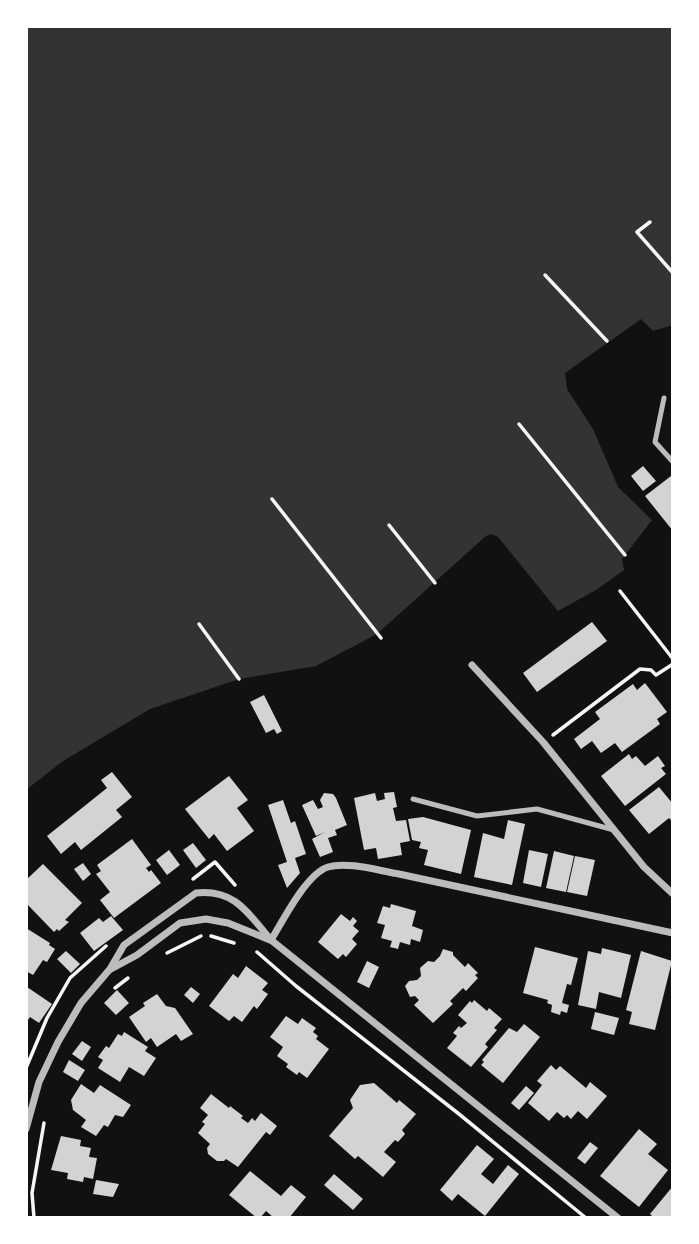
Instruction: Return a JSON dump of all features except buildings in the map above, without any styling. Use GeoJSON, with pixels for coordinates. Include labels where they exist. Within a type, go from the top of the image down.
{"type":"FeatureCollection","features":[{"type":"Feature","properties":{"kind":"street"},"geometry":{"type":"LineString","coordinates":[[472,665],[543,742],[644,867],[673,894]]}},
{"type":"Feature","properties":{"kind":"street"},"geometry":{"type":"LineString","coordinates":[[271,940],[309,881],[329,866],[372,869],[673,933]]}},
{"type":"Feature","properties":{"kind":"street"},"geometry":{"type":"LineString","coordinates":[[26,1129],[39,1082],[58,1042],[81,1003],[110,969],[124,945],[195,893],[207,892],[230,897],[243,906],[271,940],[618,1218]]}},
{"type":"Feature","properties":{"kind":"street"},"geometry":{"type":"LineString","coordinates":[[110,969],[137,955],[180,923],[206,919],[228,923],[271,940]]}},
{"type":"Feature","properties":{"kind":"lane"},"geometry":{"type":"LineString","coordinates":[[664,398],[655,442],[673,462]]}},
{"type":"Feature","properties":{"kind":"lane"},"geometry":{"type":"LineString","coordinates":[[413,799],[477,816],[537,809],[614,830]]}},
{"type":"Feature","properties":{"kind":"path"},"geometry":{"type":"LineString","coordinates":[[650,222],[637,232],[673,273]]}},
{"type":"Feature","properties":{"kind":"path"},"geometry":{"type":"LineString","coordinates":[[545,275],[607,341]]}},
{"type":"Feature","properties":{"kind":"path"},"geometry":{"type":"LineString","coordinates":[[519,424],[625,555]]}},
{"type":"Feature","properties":{"kind":"path"},"geometry":{"type":"LineString","coordinates":[[272,499],[381,638]]}},
{"type":"Feature","properties":{"kind":"path"},"geometry":{"type":"LineString","coordinates":[[389,525],[435,583]]}},
{"type":"Feature","properties":{"kind":"path"},"geometry":{"type":"LineString","coordinates":[[620,591],[673,659]]}},
{"type":"Feature","properties":{"kind":"path"},"geometry":{"type":"LineString","coordinates":[[199,624],[239,680]]}},
{"type":"Feature","properties":{"kind":"path"},"geometry":{"type":"LineString","coordinates":[[543,742],[640,669],[651,670],[656,675],[673,664]]}},
{"type":"Feature","properties":{"kind":"path"},"geometry":{"type":"LineString","coordinates":[[183,887],[215,862],[239,890]]}},
{"type":"Feature","properties":{"kind":"path"},"geometry":{"type":"LineString","coordinates":[[164,954],[204,934],[242,945]]}},
{"type":"Feature","properties":{"kind":"path"},"geometry":{"type":"LineString","coordinates":[[26,1068],[47,1018],[70,978],[109,944]]}},
{"type":"Feature","properties":{"kind":"path"},"geometry":{"type":"LineString","coordinates":[[254,949],[296,986],[586,1218]]}},
{"type":"Feature","properties":{"kind":"path"},"geometry":{"type":"LineString","coordinates":[[108,996],[135,973]]}},
{"type":"Feature","properties":{"kind":"path"},"geometry":{"type":"LineString","coordinates":[[34,1218],[32,1193],[45,1119]]}},
{"type":"Feature","properties":{"kind":"shaded area"},"geometry":{"type":"Polygon","coordinates":[[[26,26],[673,26],[673,325],[653,331],[641,319],[565,373],[567,389],[593,429],[618,487],[652,520],[622,559],[624,570],[596,590],[558,611],[498,537],[491,534],[377,634],[316,666],[239,679],[150,709],[63,761],[26,790],[26,26]]]}}]}
